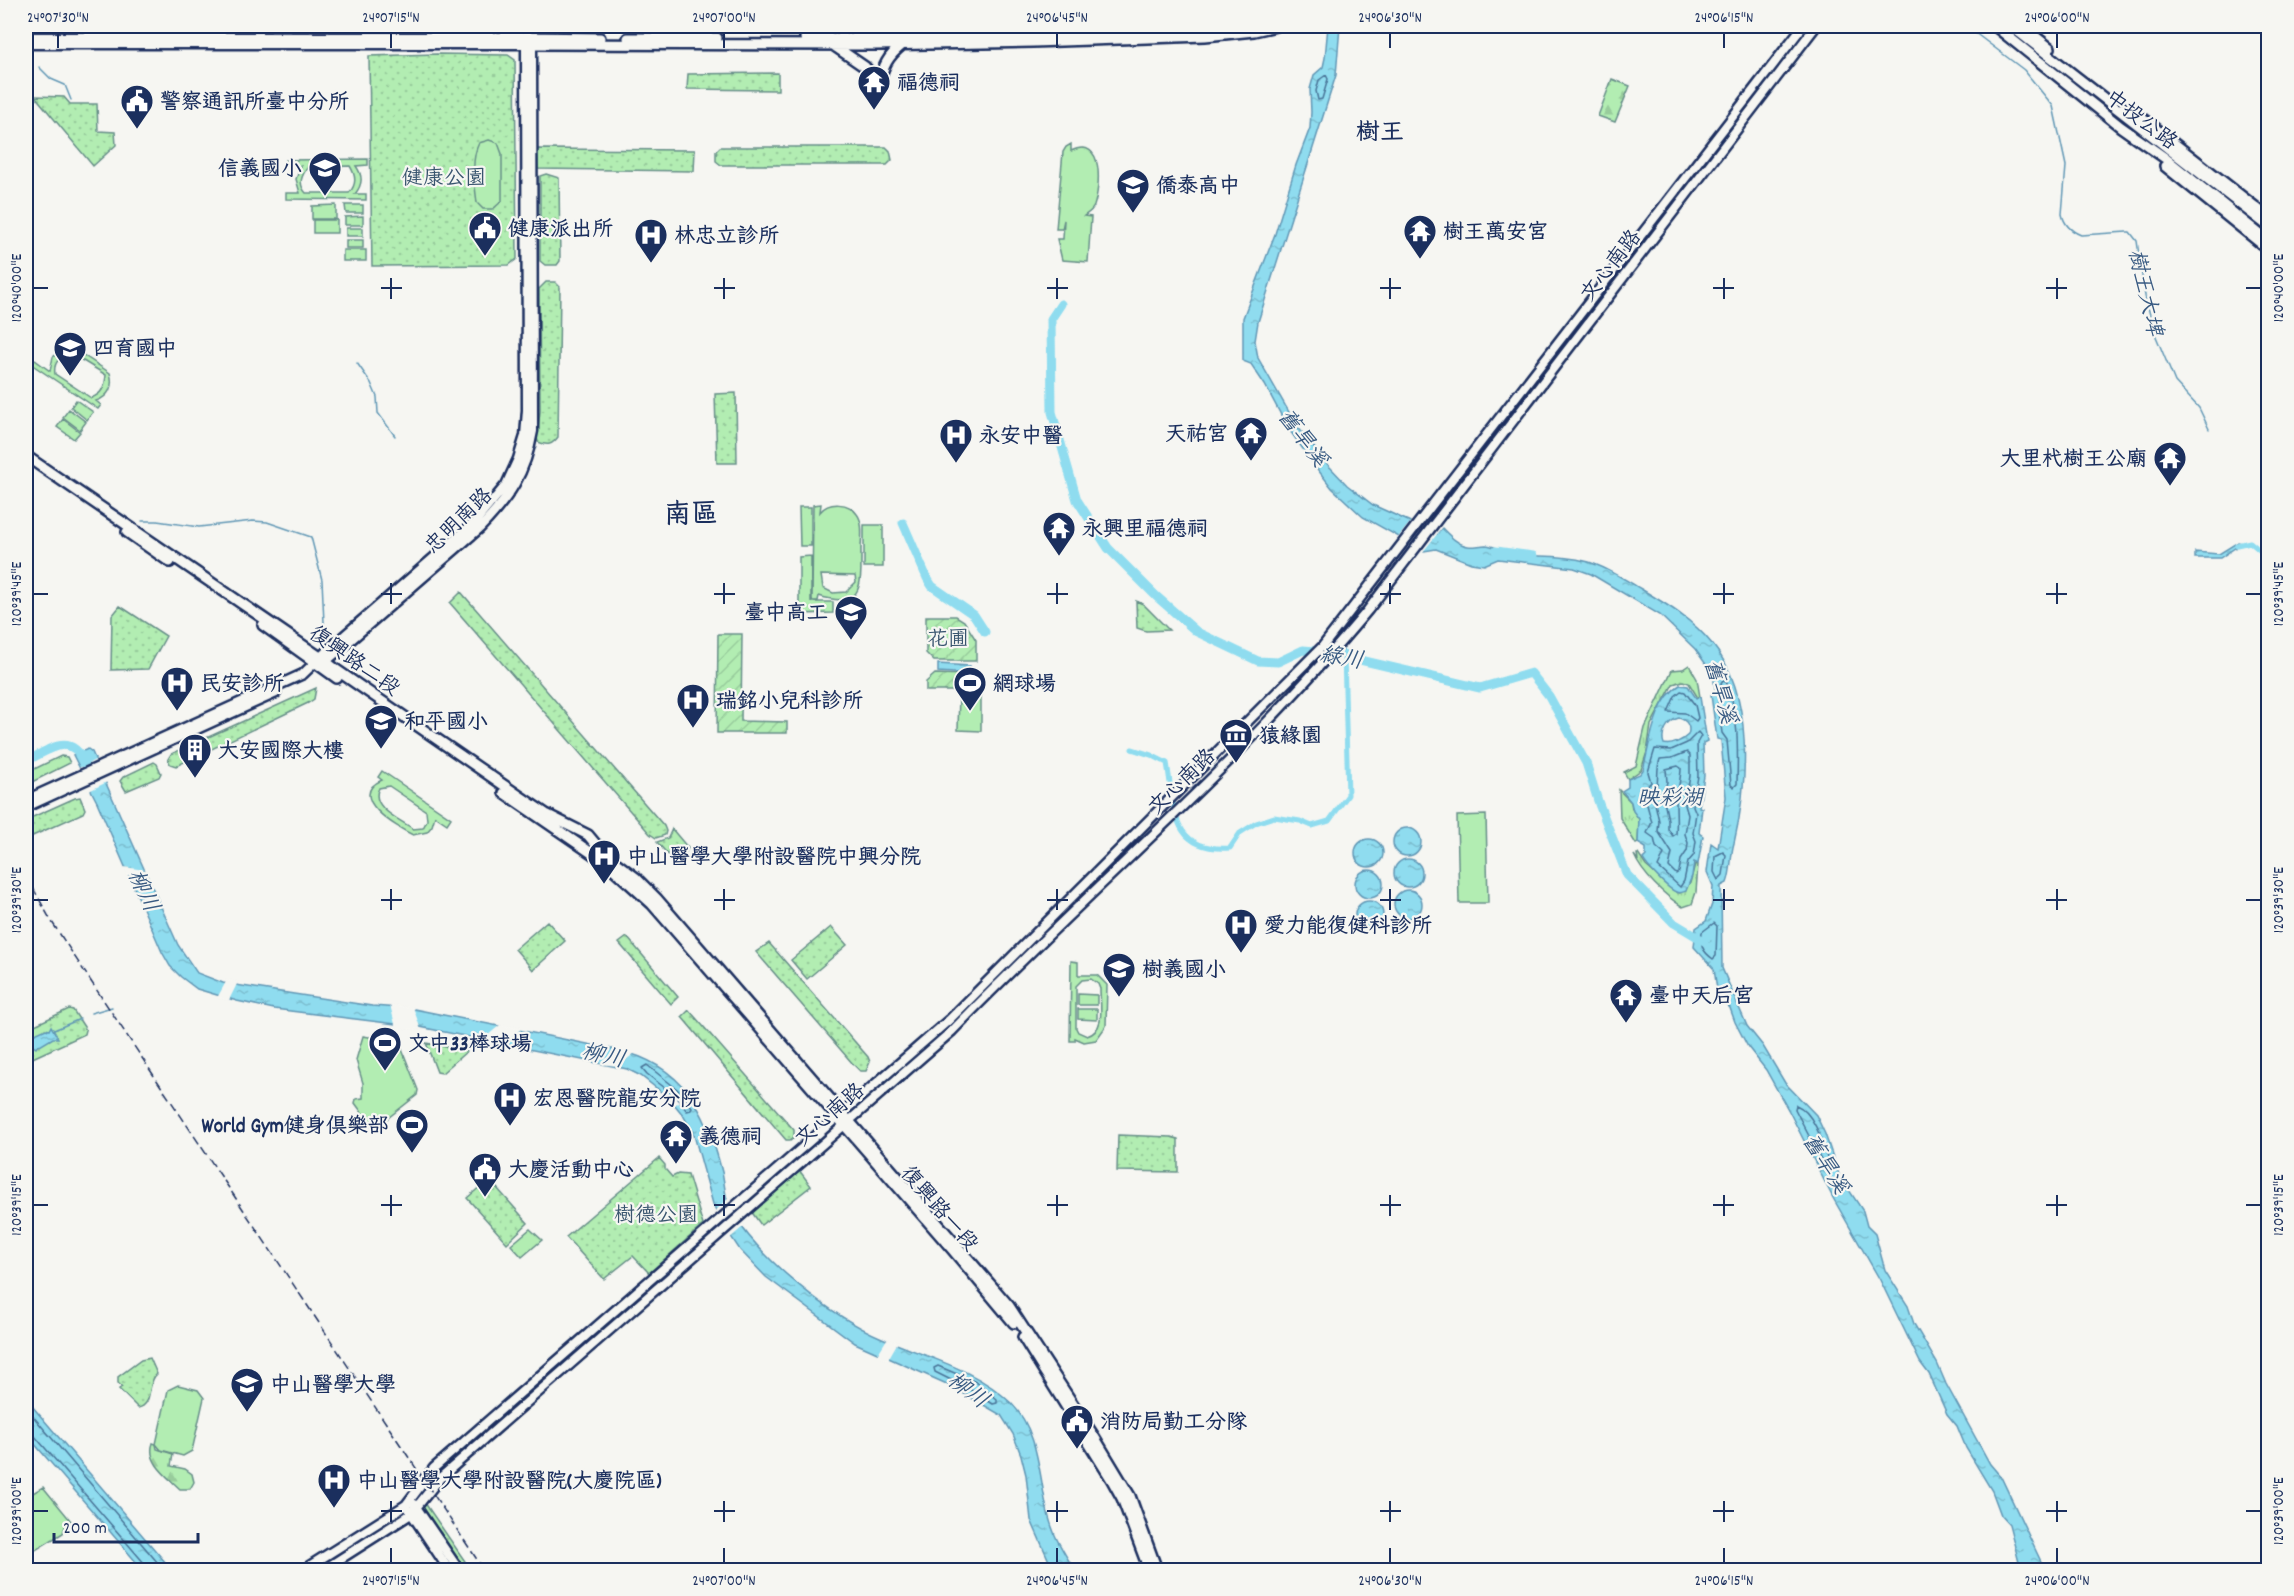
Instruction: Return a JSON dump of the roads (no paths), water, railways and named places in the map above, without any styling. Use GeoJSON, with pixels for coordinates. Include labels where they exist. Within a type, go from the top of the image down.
{"type":"FeatureCollection","features":[{"type":"Feature","properties":{"kind":"main road","name":"忠明南路"},"geometry":{"type":"LineString","coordinates":[[527,26],[530,40]]}},
{"type":"Feature","properties":{"kind":"main road","name":"忠明南路"},"geometry":{"type":"LineString","coordinates":[[26,800],[292,685],[321,662],[476,521],[506,485],[525,436],[530,40],[533,26]]}},
{"type":"Feature","properties":{"kind":"main road"},"geometry":{"type":"LineString","coordinates":[[853,38],[864,26]]}},
{"type":"Feature","properties":{"kind":"main road"},"geometry":{"type":"LineString","coordinates":[[886,26],[903,42]]}},
{"type":"Feature","properties":{"kind":"main road"},"geometry":{"type":"LineString","coordinates":[[1176,34],[1234,26]]}},
{"type":"Feature","properties":{"kind":"main road"},"geometry":{"type":"LineString","coordinates":[[26,37],[530,40],[833,45],[1233,34],[1276,26]]}},
{"type":"Feature","properties":{"kind":"main road","name":"文心南路"},"geometry":{"type":"LineString","coordinates":[[323,1570],[414,1510],[440,1478],[712,1233],[733,1209],[949,1020],[1306,664],[1323,646],[1424,517],[1803,26]]}},
{"type":"Feature","properties":{"kind":"main road","name":"文心南路"},"geometry":{"type":"LineString","coordinates":[[303,1570],[408,1502],[434,1468],[712,1233],[738,1217],[952,1031],[1211,777],[1332,654],[1816,26]]}},
{"type":"Feature","properties":{"kind":"main road"},"geometry":{"type":"LineString","coordinates":[[1989,26],[2061,83],[2084,98]]}},
{"type":"Feature","properties":{"kind":"main road","name":"中投公路"},"geometry":{"type":"LineString","coordinates":[[1995,26],[2121,127],[2168,154],[2268,226]]}},
{"type":"Feature","properties":{"kind":"main road","name":"中投公路"},"geometry":{"type":"LineString","coordinates":[[2011,26],[2094,88],[2268,241]]}},
{"type":"Feature","properties":{"kind":"main road"},"geometry":{"type":"LineString","coordinates":[[2022,26],[2071,65],[2094,88]]}},
{"type":"Feature","properties":{"kind":"main road"},"geometry":{"type":"LineString","coordinates":[[26,44],[853,38],[903,42]]}},
{"type":"Feature","properties":{"kind":"main road"},"geometry":{"type":"LineString","coordinates":[[833,45],[865,68],[879,84],[883,66],[903,42]]}},
{"type":"Feature","properties":{"kind":"main road"},"geometry":{"type":"LineString","coordinates":[[2116,107],[2134,112],[2268,217]]}},
{"type":"Feature","properties":{"kind":"main road"},"geometry":{"type":"LineString","coordinates":[[2121,127],[2268,249]]}},
{"type":"Feature","properties":{"kind":"main road","name":"復興路二段"},"geometry":{"type":"LineString","coordinates":[[26,456],[538,817],[566,834],[654,901]]}},
{"type":"Feature","properties":{"kind":"main road","name":"復興路二段"},"geometry":{"type":"LineString","coordinates":[[26,463],[321,662]]}},
{"type":"Feature","properties":{"kind":"main road","name":"忠明南路"},"geometry":{"type":"LineString","coordinates":[[26,807],[83,777]]}},
{"type":"Feature","properties":{"kind":"main road","name":"復興路一段"},"geometry":{"type":"LineString","coordinates":[[654,901],[846,1124],[1010,1306],[1130,1496],[1157,1570]]}},
{"type":"Feature","properties":{"kind":"main road","name":"復興路一段"},"geometry":{"type":"LineString","coordinates":[[846,1124],[1011,1319],[1122,1498],[1149,1570]]}},
{"type":"Feature","properties":{"kind":"main road"},"geometry":{"type":"LineString","coordinates":[[408,1502],[459,1570]]}},
{"type":"Feature","properties":{"kind":"main road"},"geometry":{"type":"LineString","coordinates":[[414,1510],[449,1570]]}},
{"type":"Feature","properties":{"kind":"water","name":"舊旱溪"},"geometry":{"type":"Polygon","coordinates":[[[1328,26],[1340,26],[1336,75],[1258,322],[1255,341],[1258,358],[1297,426],[1347,485],[1373,505],[1437,534],[1442,528],[1464,545],[1486,545],[1513,554],[1571,558],[1596,564],[1670,607],[1689,621],[1713,645],[1726,665],[1736,689],[1741,714],[1744,767],[1739,819],[1729,878],[1727,883],[1721,886],[1722,968],[1747,1026],[1763,1046],[1785,1083],[1816,1115],[1839,1175],[1863,1211],[1867,1226],[1875,1234],[1885,1270],[1908,1306],[1914,1324],[1990,1464],[2001,1477],[2045,1570],[2021,1570],[2009,1524],[2001,1515],[1992,1491],[1966,1448],[1957,1426],[1947,1414],[1880,1280],[1833,1198],[1790,1113],[1766,1070],[1748,1047],[1730,1008],[1718,996],[1714,969],[1694,947],[1696,928],[1706,921],[1712,904],[1713,886],[1707,872],[1711,843],[1718,848],[1726,797],[1721,740],[1717,739],[1711,695],[1716,695],[1713,674],[1695,649],[1660,615],[1591,574],[1574,568],[1498,559],[1484,565],[1471,563],[1436,549],[1424,551],[1363,517],[1332,488],[1318,470],[1288,428],[1251,364],[1243,361],[1243,318],[1275,234],[1310,128],[1310,89],[1314,75],[1323,67],[1328,26]]]}},
{"type":"Feature","properties":{"kind":"water"},"geometry":{"type":"Polygon","coordinates":[[[2238,542],[2242,543],[2220,558],[2195,558],[2195,552],[2219,554],[2238,542]]]}},
{"type":"Feature","properties":{"kind":"water"},"geometry":{"type":"Polygon","coordinates":[[[938,664],[970,666],[970,674],[938,672],[938,664]]]}},
{"type":"Feature","properties":{"kind":"water","name":"映彩湖"},"geometry":{"type":"Polygon","coordinates":[[[1680,685],[1688,686],[1696,698],[1700,697],[1707,741],[1703,743],[1704,776],[1699,807],[1702,808],[1699,833],[1703,836],[1698,864],[1694,862],[1686,891],[1680,893],[1672,890],[1663,882],[1643,859],[1646,856],[1646,848],[1638,843],[1639,819],[1633,811],[1631,802],[1622,791],[1628,787],[1628,779],[1640,774],[1643,770],[1654,723],[1664,701],[1680,685]],[[1675,719],[1668,724],[1663,736],[1664,744],[1677,742],[1688,735],[1689,727],[1682,719],[1675,719]]]}},
{"type":"Feature","properties":{"kind":"water"},"geometry":{"type":"Polygon","coordinates":[[[88,749],[92,752],[178,945],[197,973],[223,983],[372,1006],[414,1009],[617,1050],[640,1057],[675,1079],[689,1094],[709,1130],[731,1211],[744,1230],[778,1267],[798,1285],[841,1316],[882,1338],[966,1372],[997,1391],[1011,1403],[1030,1432],[1049,1519],[1074,1570],[1053,1570],[1031,1520],[1026,1475],[1021,1455],[1013,1434],[1001,1415],[949,1385],[855,1343],[766,1277],[740,1250],[722,1223],[713,1204],[694,1135],[683,1115],[670,1099],[641,1076],[627,1069],[420,1027],[274,1009],[197,989],[181,977],[170,966],[162,952],[97,802],[73,755],[88,749]]]}},
{"type":"Feature","properties":{"kind":"water"},"geometry":{"type":"Polygon","coordinates":[[[1407,828],[1417,832],[1421,842],[1417,852],[1407,856],[1397,852],[1393,842],[1397,832],[1407,828]]]}},
{"type":"Feature","properties":{"kind":"water"},"geometry":{"type":"Polygon","coordinates":[[[1369,839],[1379,843],[1383,853],[1379,863],[1369,867],[1359,863],[1355,853],[1359,843],[1369,839]]]}},
{"type":"Feature","properties":{"kind":"water"},"geometry":{"type":"Polygon","coordinates":[[[1408,859],[1418,863],[1422,873],[1418,883],[1408,887],[1398,883],[1394,873],[1398,863],[1408,859]]]}},
{"type":"Feature","properties":{"kind":"water"},"geometry":{"type":"Polygon","coordinates":[[[1369,870],[1379,874],[1383,884],[1379,894],[1369,898],[1359,894],[1355,884],[1359,874],[1369,870]]]}},
{"type":"Feature","properties":{"kind":"water"},"geometry":{"type":"Polygon","coordinates":[[[1408,890],[1418,894],[1422,904],[1418,914],[1408,918],[1398,914],[1394,904],[1398,894],[1408,890]]]}},
{"type":"Feature","properties":{"kind":"water"},"geometry":{"type":"Polygon","coordinates":[[[1369,901],[1379,905],[1383,915],[1379,925],[1369,929],[1359,925],[1355,915],[1359,905],[1369,901]]]}},
{"type":"Feature","properties":{"kind":"water"},"geometry":{"type":"Polygon","coordinates":[[[51,1026],[58,1038],[53,1038],[36,1048],[31,1045],[26,1049],[26,1038],[46,1029],[49,1030],[51,1026]]]}},
{"type":"Feature","properties":{"kind":"water"},"geometry":{"type":"Polygon","coordinates":[[[26,1399],[172,1570],[143,1570],[26,1434],[26,1399]]]}},
{"type":"Feature","properties":{"kind":"waterway","name":"樹王大埤"},"geometry":{"type":"LineString","coordinates":[[1966,26],[2024,70],[2053,106],[2066,166],[2062,214],[2066,224],[2081,235],[2130,232],[2137,241],[2145,296],[2155,334],[2175,382],[2199,408],[2209,429]]}},
{"type":"Feature","properties":{"kind":"waterway"},"geometry":{"type":"LineString","coordinates":[[39,67],[51,79],[65,85],[71,100]]}},
{"type":"Feature","properties":{"kind":"waterway","name":"綠川"},"geometry":{"type":"LineString","coordinates":[[1061,304],[1051,319],[1052,412],[1077,500],[1108,548],[1156,596],[1197,632],[1258,661],[1278,662],[1303,650],[1340,653],[1356,659],[1480,688],[1531,673],[1549,696],[1586,763],[1599,804],[1627,875],[1674,923],[1704,941]]}},
{"type":"Feature","properties":{"kind":"waterway"},"geometry":{"type":"LineString","coordinates":[[357,363],[371,383],[377,397],[378,413],[395,436]]}},
{"type":"Feature","properties":{"kind":"waterway"},"geometry":{"type":"LineString","coordinates":[[142,521],[199,527],[253,521],[267,522],[311,537],[322,580],[325,644]]}},
{"type":"Feature","properties":{"kind":"waterway"},"geometry":{"type":"LineString","coordinates":[[903,523],[932,586],[974,615],[985,632]]}},
{"type":"Feature","properties":{"kind":"waterway","name":"樹王大埤"},"geometry":{"type":"LineString","coordinates":[[2237,545],[2250,542],[2263,553],[2268,576]]}},
{"type":"Feature","properties":{"kind":"waterway","name":"舊旱溪"},"geometry":{"type":"LineString","coordinates":[[1496,551],[1533,556]]}},
{"type":"Feature","properties":{"kind":"waterway"},"geometry":{"type":"LineString","coordinates":[[1132,749],[1167,763],[1179,824],[1186,835],[1196,843],[1210,847],[1230,848],[1240,833],[1256,823],[1274,817],[1300,821],[1312,826],[1329,821],[1348,795],[1344,655]]}},
{"type":"Feature","properties":{"kind":"waterway","name":"柳川"},"geometry":{"type":"LineString","coordinates":[[26,761],[51,748],[66,745],[79,753],[85,763]]}},
{"type":"Feature","properties":{"kind":"waterway"},"geometry":{"type":"LineString","coordinates":[[91,1013],[112,1007]]}},
{"type":"Feature","properties":{"kind":"waterway"},"geometry":{"type":"LineString","coordinates":[[54,1030],[80,1019]]}},
{"type":"Feature","properties":{"kind":"railway"},"geometry":{"type":"LineString","coordinates":[[26,875],[50,919],[90,980],[484,1570]]}},
{"type":"Feature","properties":{"kind":"place","name":"福德祠"},"geometry":{"type":"Point","coordinates":[874,111]}},
{"type":"Feature","properties":{"kind":"place","name":"警察通訊所臺中分所"},"geometry":{"type":"Point","coordinates":[137,130]}},
{"type":"Feature","properties":{"kind":"place","name":"信義國小"},"geometry":{"type":"Point","coordinates":[325,197]}},
{"type":"Feature","properties":{"kind":"place","name":"僑泰高中"},"geometry":{"type":"Point","coordinates":[1133,214]}},
{"type":"Feature","properties":{"kind":"place","name":"健康派出所"},"geometry":{"type":"Point","coordinates":[485,257]}},
{"type":"Feature","properties":{"kind":"place","name":"樹王萬安宮"},"geometry":{"type":"Point","coordinates":[1420,260]}},
{"type":"Feature","properties":{"kind":"place","name":"林忠立診所"},"geometry":{"type":"Point","coordinates":[651,264]}},
{"type":"Feature","properties":{"kind":"place","name":"四育國中"},"geometry":{"type":"Point","coordinates":[70,377]}},
{"type":"Feature","properties":{"kind":"place","name":"天祐宮"},"geometry":{"type":"Point","coordinates":[1251,462]}},
{"type":"Feature","properties":{"kind":"place","name":"永安中醫"},"geometry":{"type":"Point","coordinates":[956,464]}},
{"type":"Feature","properties":{"kind":"place","name":"大里杙樹王公廟"},"geometry":{"type":"Point","coordinates":[2170,487]}},
{"type":"Feature","properties":{"kind":"place","name":"永興里福德祠"},"geometry":{"type":"Point","coordinates":[1059,557]}},
{"type":"Feature","properties":{"kind":"place","name":"臺中高工"},"geometry":{"type":"Point","coordinates":[851,641]}},
{"type":"Feature","properties":{"kind":"place","name":"民安診所"},"geometry":{"type":"Point","coordinates":[177,712]}},
{"type":"Feature","properties":{"kind":"place","name":"網球場"},"geometry":{"type":"Point","coordinates":[970,712]}},
{"type":"Feature","properties":{"kind":"place","name":"瑞銘小兒科診所"},"geometry":{"type":"Point","coordinates":[693,729]}},
{"type":"Feature","properties":{"kind":"place","name":"和平國小"},"geometry":{"type":"Point","coordinates":[381,750]}},
{"type":"Feature","properties":{"kind":"place","name":"猿緣園"},"geometry":{"type":"Point","coordinates":[1236,764]}},
{"type":"Feature","properties":{"kind":"place","name":"大安國際大樓"},"geometry":{"type":"Point","coordinates":[195,779]}},
{"type":"Feature","properties":{"kind":"place","name":"中山醫學大學附設醫院中興分院"},"geometry":{"type":"Point","coordinates":[604,885]}},
{"type":"Feature","properties":{"kind":"place","name":"愛力能復健科診所"},"geometry":{"type":"Point","coordinates":[1241,954]}},
{"type":"Feature","properties":{"kind":"place","name":"樹義國小"},"geometry":{"type":"Point","coordinates":[1119,998]}},
{"type":"Feature","properties":{"kind":"place","name":"臺中天后宮"},"geometry":{"type":"Point","coordinates":[1626,1024]}},
{"type":"Feature","properties":{"kind":"place","name":"文中33棒球場"},"geometry":{"type":"Point","coordinates":[385,1072]}},
{"type":"Feature","properties":{"kind":"place","name":"宏恩醫院龍安分院"},"geometry":{"type":"Point","coordinates":[510,1127]}},
{"type":"Feature","properties":{"kind":"place","name":"World Gym健身俱樂部"},"geometry":{"type":"Point","coordinates":[412,1154]}},
{"type":"Feature","properties":{"kind":"place","name":"義德祠"},"geometry":{"type":"Point","coordinates":[676,1165]}},
{"type":"Feature","properties":{"kind":"place","name":"大慶活動中心"},"geometry":{"type":"Point","coordinates":[485,1198]}},
{"type":"Feature","properties":{"kind":"place","name":"中山醫學大學"},"geometry":{"type":"Point","coordinates":[247,1413]}},
{"type":"Feature","properties":{"kind":"place","name":"消防局勤工分隊"},"geometry":{"type":"Point","coordinates":[1077,1450]}},
{"type":"Feature","properties":{"kind":"place","name":"中山醫學大學附設醫院(大慶院區)"},"geometry":{"type":"Point","coordinates":[334,1509]}},
{"type":"Feature","properties":{"kind":"district","name":"樹王"},"geometry":{"type":"Point","coordinates":[1380,131]}},
{"type":"Feature","properties":{"kind":"district","name":"南區"},"geometry":{"type":"Point","coordinates":[691,513]}},
{"type":"Feature","properties":{"kind":"park label","name":"健康公園"},"geometry":{"type":"Point","coordinates":[444,177]}},
{"type":"Feature","properties":{"kind":"park label","name":"花圃"},"geometry":{"type":"Point","coordinates":[948,638]}},
{"type":"Feature","properties":{"kind":"park label","name":"樹德公園"},"geometry":{"type":"Point","coordinates":[656,1214]}}]}
